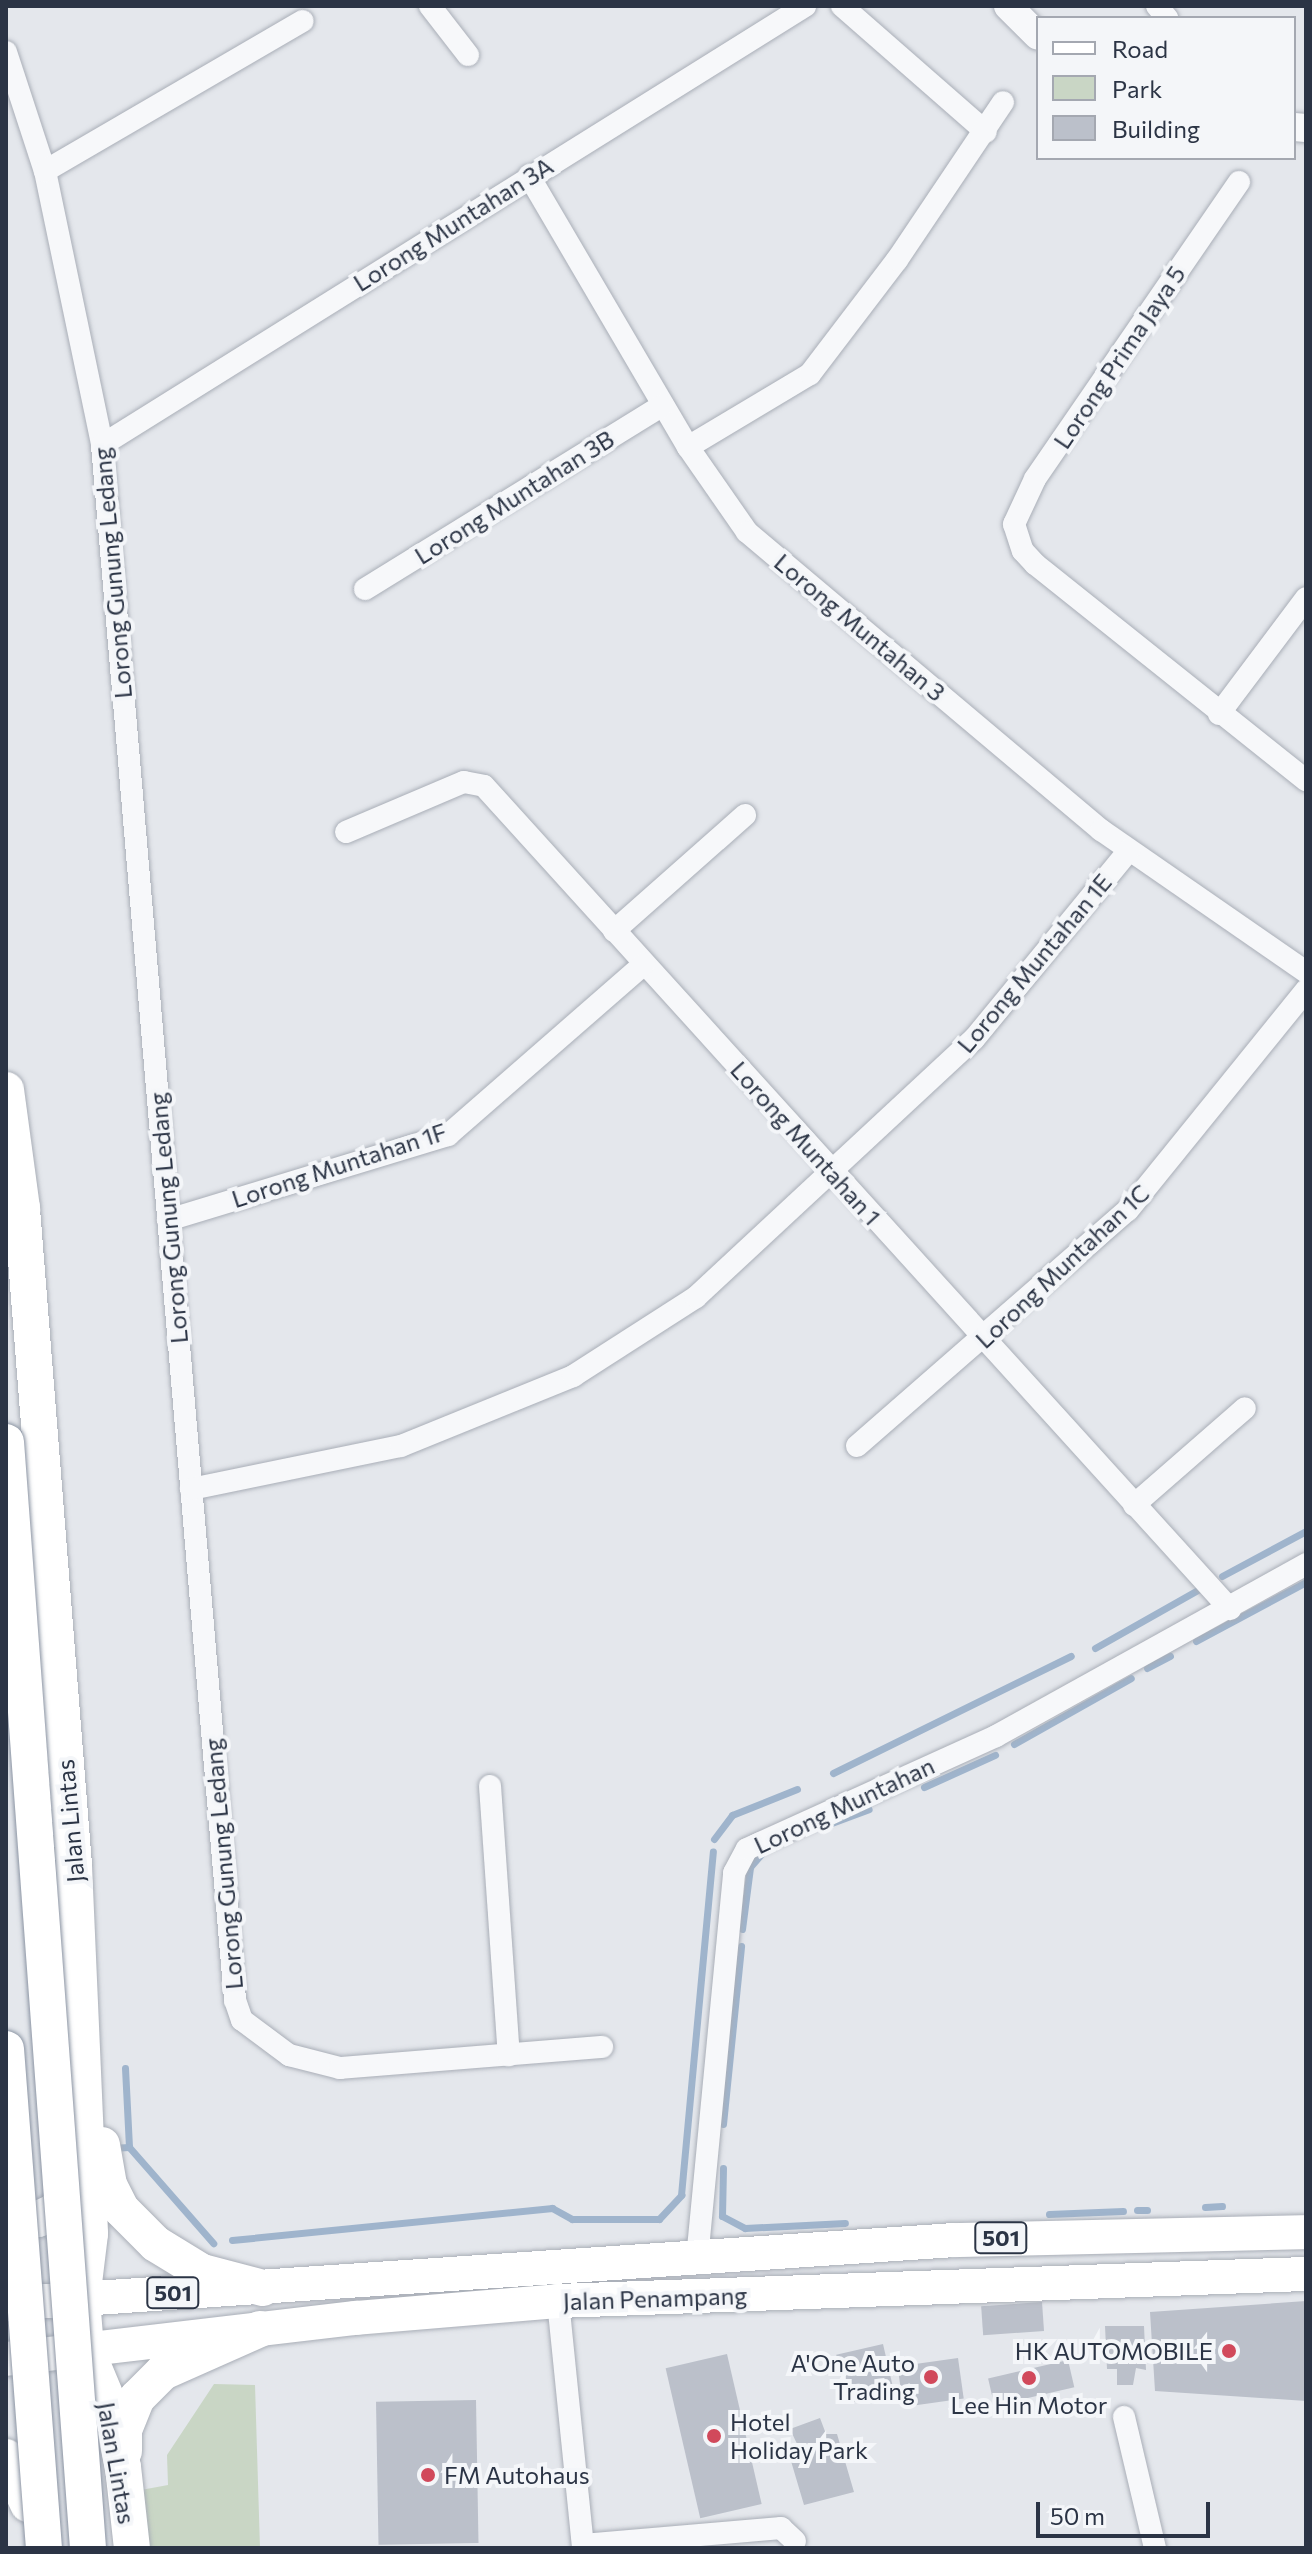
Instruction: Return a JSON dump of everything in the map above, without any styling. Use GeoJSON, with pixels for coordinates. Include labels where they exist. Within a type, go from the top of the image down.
{"type":"FeatureCollection","features":[{"type":"Feature","properties":{"kind":"highway","name":"Jalan Lintas"},"geometry":{"type":"LineString","coordinates":[[6,1090],[22,1209],[87,2065],[90,2234],[82,2299],[86,2349],[109,2404],[123,2467],[132,2548]]}},
{"type":"Feature","properties":{"kind":"highway","name":"Jalan Lintas"},"geometry":{"type":"LineString","coordinates":[[6,1442],[88,2548]]}},
{"type":"Feature","properties":{"kind":"highway"},"geometry":{"type":"LineString","coordinates":[[6,2049],[44,2548]]}},
{"type":"Feature","properties":{"kind":"highway"},"geometry":{"type":"LineString","coordinates":[[87,2065],[109,2185],[121,2209],[156,2244],[202,2272],[263,2288]]}},
{"type":"Feature","properties":{"kind":"highway"},"geometry":{"type":"LineString","coordinates":[[6,2208],[22,2219],[38,2219],[55,2211],[87,2164]]}},
{"type":"Feature","properties":{"kind":"highway"},"geometry":{"type":"LineString","coordinates":[[6,2265],[20,2478],[31,2548]]}},
{"type":"Feature","properties":{"kind":"highway"},"geometry":{"type":"LineString","coordinates":[[123,2467],[124,2430],[137,2398],[154,2381],[260,2329]]}},
{"type":"Feature","properties":{"kind":"highway"},"geometry":{"type":"LineString","coordinates":[[20,2478],[32,2443],[43,2428],[70,2415],[88,2417],[103,2431],[123,2467]]}},
{"type":"Feature","properties":{"kind":"main road","name":"Jalan Penampang"},"geometry":{"type":"LineString","coordinates":[[8,2304],[955,2240],[1306,2232]]}},
{"type":"Feature","properties":{"kind":"main road","name":"Jalan Penampang"},"geometry":{"type":"LineString","coordinates":[[11,2358],[260,2329],[558,2301],[1306,2274]]}},
{"type":"Feature","properties":{"kind":"street"},"geometry":{"type":"LineString","coordinates":[[430,6],[468,55]]}},
{"type":"Feature","properties":{"kind":"street","name":"Lorong Muntahan 3A"},"geometry":{"type":"LineString","coordinates":[[102,445],[805,6]]}},
{"type":"Feature","properties":{"kind":"street"},"geometry":{"type":"LineString","coordinates":[[842,6],[986,132]]}},
{"type":"Feature","properties":{"kind":"street"},"geometry":{"type":"LineString","coordinates":[[1017,9],[1036,33]]}},
{"type":"Feature","properties":{"kind":"street"},"geometry":{"type":"LineString","coordinates":[[45,171],[303,21]]}},
{"type":"Feature","properties":{"kind":"street","name":"Lorong Gunung Ledang"},"geometry":{"type":"LineString","coordinates":[[6,52],[45,171],[102,445],[235,2000],[242,2020],[289,2055],[340,2068],[602,2047]]}},
{"type":"Feature","properties":{"kind":"street"},"geometry":{"type":"LineString","coordinates":[[688,447],[810,374],[986,132],[1003,102]]}},
{"type":"Feature","properties":{"kind":"street","name":"Lorong Muntahan 3"},"geometry":{"type":"LineString","coordinates":[[529,176],[688,447],[747,532],[1129,850],[1306,972]]}},
{"type":"Feature","properties":{"kind":"street","name":"Lorong Prima Jaya 5"},"geometry":{"type":"LineString","coordinates":[[1219,714],[1035,564],[1016,537],[1014,524],[1035,479],[1239,182]]}},
{"type":"Feature","properties":{"kind":"street","name":"Lorong Muntahan 3B"},"geometry":{"type":"LineString","coordinates":[[365,589],[663,405]]}},
{"type":"Feature","properties":{"kind":"street"},"geometry":{"type":"LineString","coordinates":[[1306,598],[1219,714],[1306,780]]}},
{"type":"Feature","properties":{"kind":"street","name":"Lorong Muntahan 1"},"geometry":{"type":"LineString","coordinates":[[346,832],[475,781],[1230,1609]]}},
{"type":"Feature","properties":{"kind":"street"},"geometry":{"type":"LineString","coordinates":[[614,931],[745,815]]}},
{"type":"Feature","properties":{"kind":"street","name":"Lorong Muntahan 1E"},"geometry":{"type":"LineString","coordinates":[[191,1489],[401,1446],[573,1376],[696,1297],[974,1039],[1129,850]]}},
{"type":"Feature","properties":{"kind":"street","name":"Lorong Muntahan 1F"},"geometry":{"type":"LineString","coordinates":[[168,1220],[448,1135],[644,964]]}},
{"type":"Feature","properties":{"kind":"street","name":"Lorong Muntahan 1C"},"geometry":{"type":"LineString","coordinates":[[857,1446],[985,1340],[1128,1210],[1306,990]]}},
{"type":"Feature","properties":{"kind":"street"},"geometry":{"type":"LineString","coordinates":[[1134,1505],[1245,1408]]}},
{"type":"Feature","properties":{"kind":"street","name":"Lorong Muntahan"},"geometry":{"type":"LineString","coordinates":[[697,2259],[734,1873],[747,1849],[996,1736],[1230,1609],[1306,1564]]}},
{"type":"Feature","properties":{"kind":"street"},"geometry":{"type":"LineString","coordinates":[[490,1786],[509,2055]]}},
{"type":"Feature","properties":{"kind":"street"},"geometry":{"type":"LineString","coordinates":[[558,2301],[583,2547],[781,2528],[795,2541]]}},
{"type":"Feature","properties":{"kind":"street"},"geometry":{"type":"LineString","coordinates":[[1124,2417],[1155,2548]]}},
{"type":"Feature","properties":{"kind":"green space"},"geometry":{"type":"Polygon","coordinates":[[[214,2384],[255,2385],[260,2548],[141,2548],[141,2490],[168,2485],[167,2455],[214,2384]]]}},
{"type":"Feature","properties":{"kind":"building","name":"HK AUTOMOBILE"},"geometry":{"type":"Polygon","coordinates":[[[1306,2301],[1306,2401],[1155,2391],[1150,2312],[1306,2301]]]}},
{"type":"Feature","properties":{"kind":"building","name":"Lee Hin Motor"},"geometry":{"type":"Polygon","coordinates":[[[1042,2302],[1044,2331],[983,2335],[981,2306],[1042,2302]]]}},
{"type":"Feature","properties":{"kind":"building"},"geometry":{"type":"Polygon","coordinates":[[[1105,2326],[1144,2326],[1146,2370],[1136,2368],[1133,2385],[1117,2385],[1117,2369],[1107,2369],[1105,2326]]]}},
{"type":"Feature","properties":{"kind":"building"},"geometry":{"type":"Polygon","coordinates":[[[883,2344],[894,2393],[847,2404],[836,2355],[883,2344]]]}},
{"type":"Feature","properties":{"kind":"building","name":"Hotel Holiday Park"},"geometry":{"type":"Polygon","coordinates":[[[727,2354],[762,2504],[700,2518],[666,2368],[727,2354]]]}},
{"type":"Feature","properties":{"kind":"building","name":"A'One Auto Trading"},"geometry":{"type":"Polygon","coordinates":[[[958,2358],[964,2399],[903,2407],[898,2366],[958,2358]]]}},
{"type":"Feature","properties":{"kind":"building","name":"Lee Hin Motor"},"geometry":{"type":"Polygon","coordinates":[[[1068,2360],[1074,2387],[994,2406],[988,2378],[1068,2360]]]}},
{"type":"Feature","properties":{"kind":"building","name":"FM Autohaus"},"geometry":{"type":"Polygon","coordinates":[[[476,2400],[478,2543],[379,2545],[376,2402],[476,2400]]]}},
{"type":"Feature","properties":{"kind":"building"},"geometry":{"type":"Polygon","coordinates":[[[820,2418],[826,2434],[837,2434],[854,2492],[804,2505],[788,2451],[798,2446],[790,2429],[820,2418]]]}},
{"type":"Feature","properties":{"kind":"waterway"},"geometry":{"type":"LineString","coordinates":[[1222,1576],[1306,1531]]}},
{"type":"Feature","properties":{"kind":"waterway"},"geometry":{"type":"LineString","coordinates":[[1196,1641],[1306,1582]]}},
{"type":"Feature","properties":{"kind":"waterway"},"geometry":{"type":"LineString","coordinates":[[1095,1648],[1201,1588]]}},
{"type":"Feature","properties":{"kind":"waterway"},"geometry":{"type":"LineString","coordinates":[[833,1773],[1071,1656]]}},
{"type":"Feature","properties":{"kind":"waterway"},"geometry":{"type":"LineString","coordinates":[[1147,1668],[1170,1656]]}},
{"type":"Feature","properties":{"kind":"waterway"},"geometry":{"type":"LineString","coordinates":[[1014,1744],[1131,1678]]}},
{"type":"Feature","properties":{"kind":"waterway"},"geometry":{"type":"LineString","coordinates":[[924,1787],[995,1755]]}},
{"type":"Feature","properties":{"kind":"waterway"},"geometry":{"type":"LineString","coordinates":[[714,1839],[732,1815],[797,1789]]}},
{"type":"Feature","properties":{"kind":"waterway"},"geometry":{"type":"LineString","coordinates":[[818,1828],[869,1809]]}},
{"type":"Feature","properties":{"kind":"waterway"},"geometry":{"type":"LineString","coordinates":[[232,2240],[552,2208],[572,2219],[659,2219],[681,2195],[713,1851]]}},
{"type":"Feature","properties":{"kind":"waterway"},"geometry":{"type":"LineString","coordinates":[[742,1929],[750,1867],[763,1852]]}},
{"type":"Feature","properties":{"kind":"waterway"},"geometry":{"type":"LineString","coordinates":[[723,2124],[741,1946]]}},
{"type":"Feature","properties":{"kind":"waterway"},"geometry":{"type":"LineString","coordinates":[[125,2068],[129,2147]]}},
{"type":"Feature","properties":{"kind":"waterway"},"geometry":{"type":"LineString","coordinates":[[111,2148],[129,2147],[213,2243]]}},
{"type":"Feature","properties":{"kind":"waterway"},"geometry":{"type":"LineString","coordinates":[[723,2168],[722,2216],[745,2228],[845,2223]]}},
{"type":"Feature","properties":{"kind":"waterway"},"geometry":{"type":"LineString","coordinates":[[1205,2207],[1222,2206]]}},
{"type":"Feature","properties":{"kind":"waterway"},"geometry":{"type":"LineString","coordinates":[[1137,2210],[1147,2210]]}},
{"type":"Feature","properties":{"kind":"waterway"},"geometry":{"type":"LineString","coordinates":[[1049,2214],[1123,2211]]}},
{"type":"Feature","properties":{"kind":"place","name":"HK AUTOMOBILE"},"geometry":{"type":"Point","coordinates":[1229,2351]}},
{"type":"Feature","properties":{"kind":"place","name":"A'One Auto Trading"},"geometry":{"type":"Point","coordinates":[931,2377]}},
{"type":"Feature","properties":{"kind":"place","name":"Lee Hin Motor"},"geometry":{"type":"Point","coordinates":[1029,2378]}},
{"type":"Feature","properties":{"kind":"place","name":"Hotel Holiday Park"},"geometry":{"type":"Point","coordinates":[714,2436]}},
{"type":"Feature","properties":{"kind":"place","name":"FM Autohaus"},"geometry":{"type":"Point","coordinates":[428,2475]}}]}
